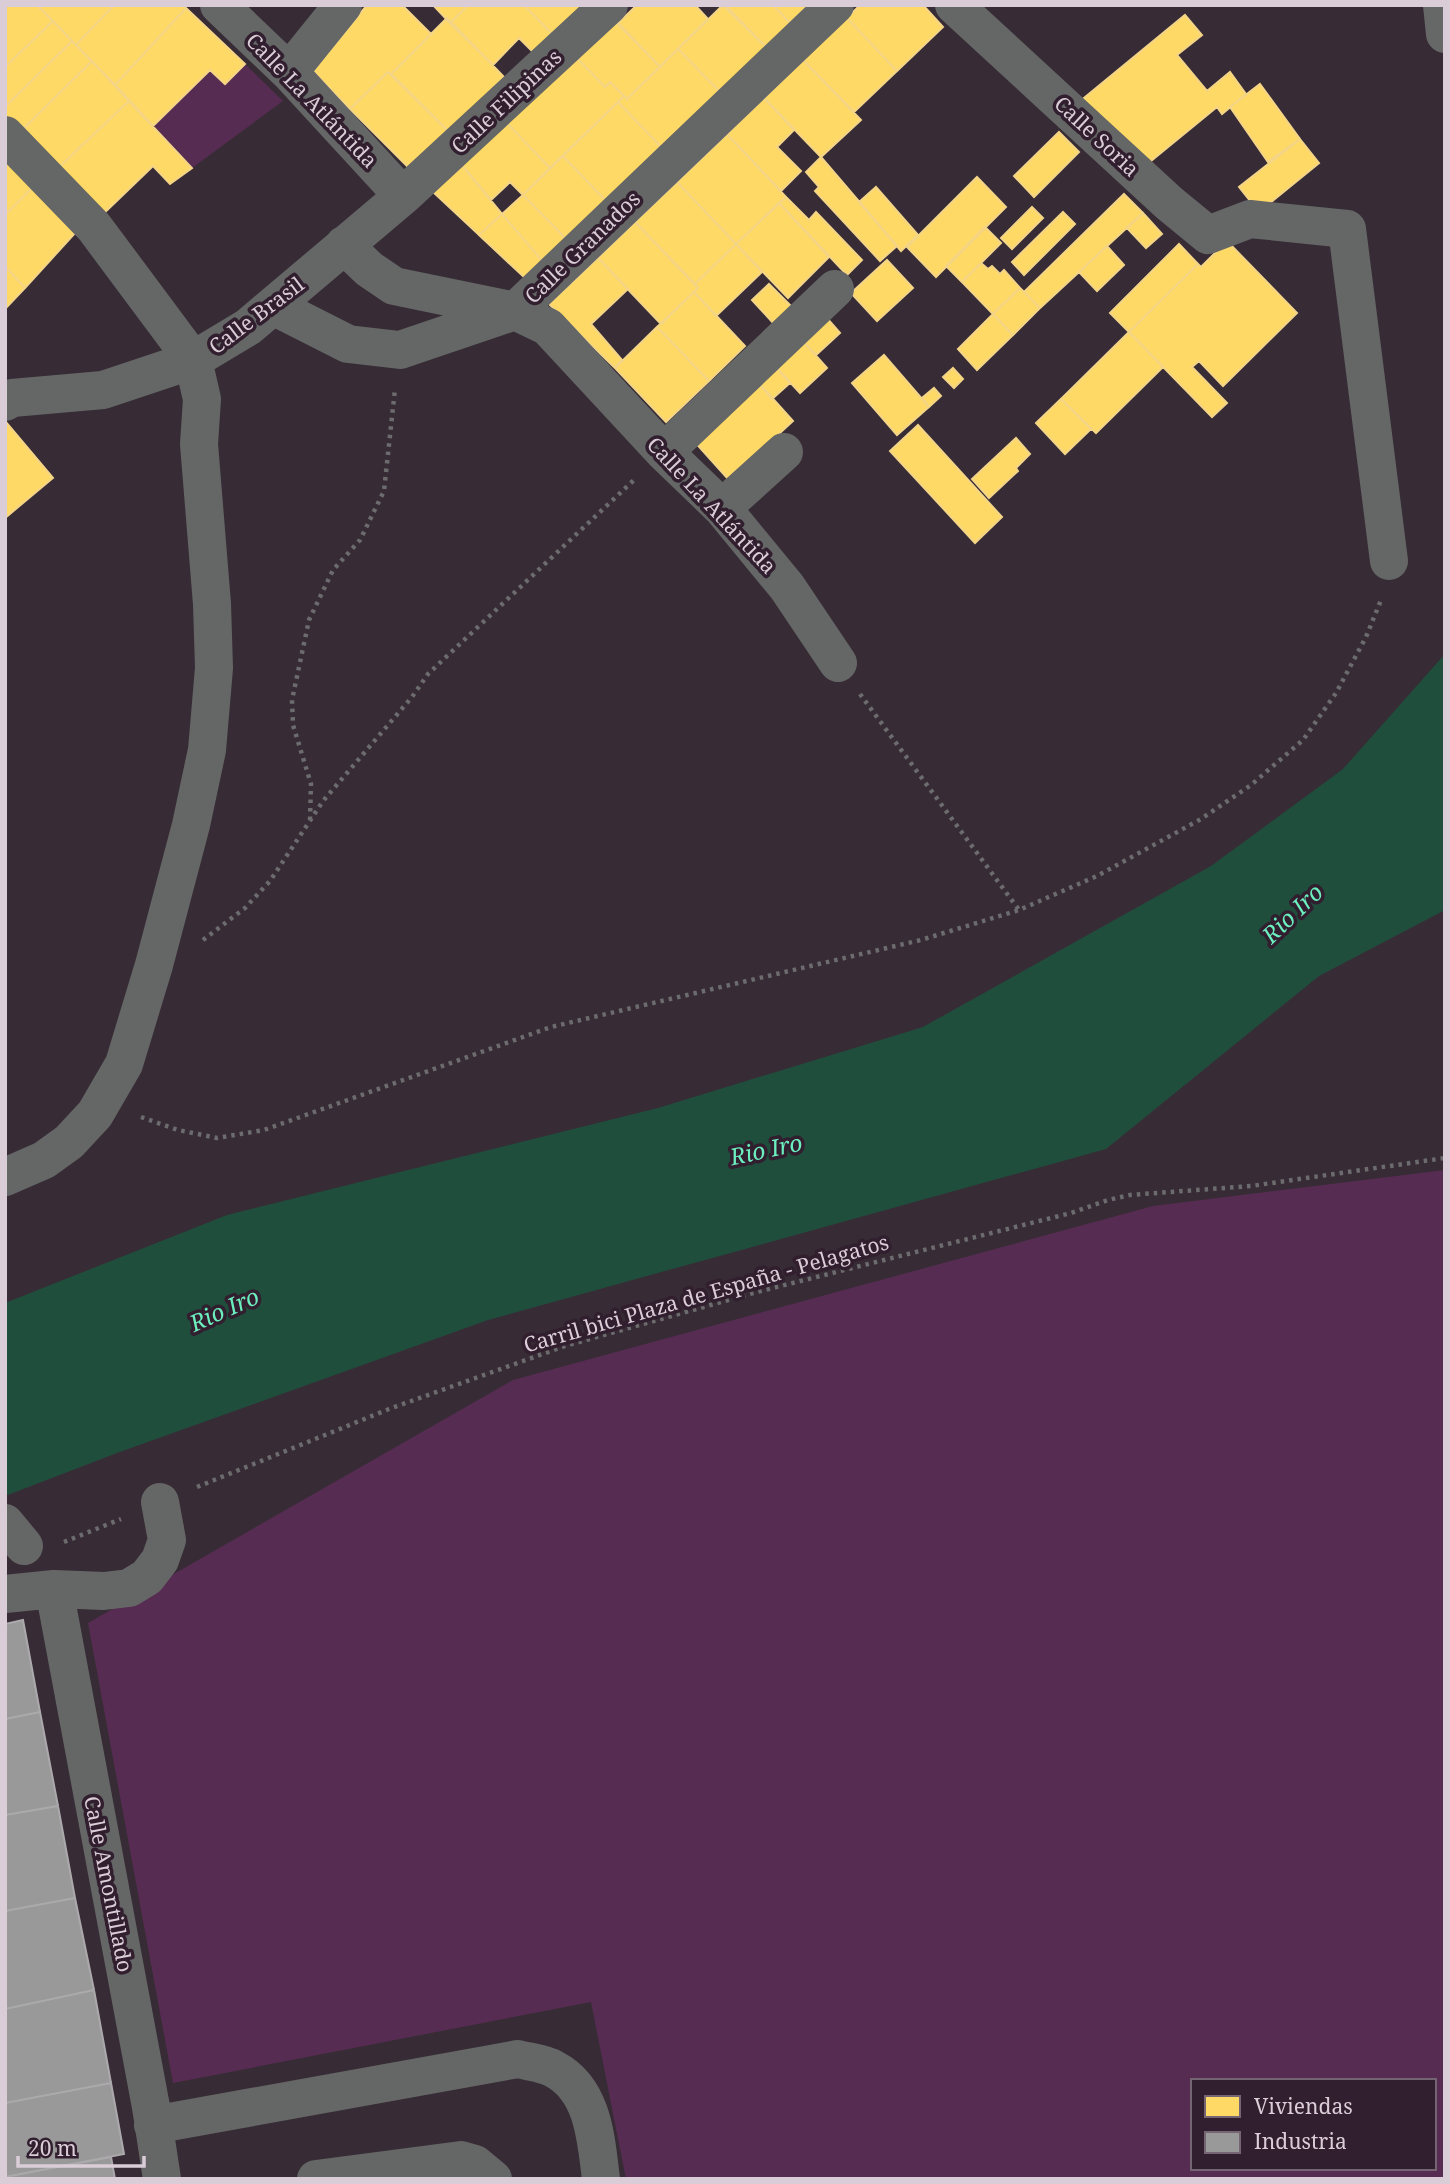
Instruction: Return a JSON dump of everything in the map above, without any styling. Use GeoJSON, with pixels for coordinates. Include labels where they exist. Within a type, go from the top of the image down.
{"type":"FeatureCollection","features":[{"type":"Feature","properties":{"kind":"main road"},"geometry":{"type":"LineString","coordinates":[[1443,5],[1445,34]]}},
{"type":"Feature","properties":{"kind":"street","name":"Calle La Atlántida"},"geometry":{"type":"LineString","coordinates":[[219,5],[289,72],[403,197]]}},
{"type":"Feature","properties":{"kind":"street"},"geometry":{"type":"LineString","coordinates":[[289,72],[343,5]]}},
{"type":"Feature","properties":{"kind":"street","name":"Calle Filipinas"},"geometry":{"type":"LineString","coordinates":[[403,197],[609,5]]}},
{"type":"Feature","properties":{"kind":"street","name":"Calle Granados"},"geometry":{"type":"LineString","coordinates":[[273,306],[348,344],[400,349],[515,311],[835,5]]}},
{"type":"Feature","properties":{"kind":"street","name":"Calle Soria"},"geometry":{"type":"LineString","coordinates":[[954,5],[1169,203],[1208,235],[1250,219],[1347,229],[1389,561]]}},
{"type":"Feature","properties":{"kind":"street"},"geometry":{"type":"LineString","coordinates":[[5,135],[94,227],[193,360],[202,399],[199,444],[212,604],[214,668],[206,750],[191,825],[155,965],[124,1063],[95,1114],[69,1142],[44,1160],[5,1177]]}},
{"type":"Feature","properties":{"kind":"street","name":"Calle Brasil"},"geometry":{"type":"LineString","coordinates":[[7,397],[103,390],[193,360],[248,327],[403,197]]}},
{"type":"Feature","properties":{"kind":"street","name":"Calle La Atlántida"},"geometry":{"type":"LineString","coordinates":[[344,246],[369,269],[394,286],[515,311],[548,327],[664,452],[722,508],[787,587],[838,663]]}},
{"type":"Feature","properties":{"kind":"street"},"geometry":{"type":"LineString","coordinates":[[664,452],[835,289]]}},
{"type":"Feature","properties":{"kind":"street"},"geometry":{"type":"LineString","coordinates":[[722,508],[784,452]]}},
{"type":"Feature","properties":{"kind":"street"},"geometry":{"type":"LineString","coordinates":[[5,1594],[54,1589],[104,1591],[129,1588],[147,1577],[160,1560],[167,1540],[160,1503]]}},
{"type":"Feature","properties":{"kind":"street","name":"Calle Amontillado"},"geometry":{"type":"LineString","coordinates":[[54,1589],[162,2179]]}},
{"type":"Feature","properties":{"kind":"street"},"geometry":{"type":"LineString","coordinates":[[153,2125],[518,2059],[554,2069],[577,2087],[594,2124],[601,2179]]}},
{"type":"Feature","properties":{"kind":"street"},"geometry":{"type":"LineString","coordinates":[[316,2179],[461,2160],[475,2164],[493,2179]]}},
{"type":"Feature","properties":{"kind":"path"},"geometry":{"type":"LineString","coordinates":[[310,820],[311,784],[293,725],[292,700],[309,620],[333,570],[360,540],[384,491],[400,349]]}},
{"type":"Feature","properties":{"kind":"path"},"geometry":{"type":"LineString","coordinates":[[155,965],[176,963],[245,908],[270,881],[323,801],[412,698],[428,674],[664,452]]}},
{"type":"Feature","properties":{"kind":"path"},"geometry":{"type":"LineString","coordinates":[[95,1114],[144,1118],[178,1130],[217,1138],[264,1130],[551,1027],[921,940],[1019,910],[1097,876],[1201,819],[1251,785],[1303,740],[1336,693],[1366,637],[1385,589],[1389,561]]}},
{"type":"Feature","properties":{"kind":"path"},"geometry":{"type":"LineString","coordinates":[[838,663],[1019,910]]}},
{"type":"Feature","properties":{"kind":"path","name":"Carril bici Plaza de España - Pelagatos"},"geometry":{"type":"LineString","coordinates":[[29,1538],[160,1503],[389,1409],[565,1346],[757,1292],[1071,1213],[1130,1195],[1251,1186],[1445,1158]]}},
{"type":"Feature","properties":{"kind":"shaded area"},"geometry":{"type":"Polygon","coordinates":[[[245,64],[283,101],[192,168],[153,126],[210,70],[225,84],[245,64]]]}},
{"type":"Feature","properties":{"kind":"shaded area"},"geometry":{"type":"Polygon","coordinates":[[[1445,1170],[1445,2179],[626,2179],[591,2002],[173,2083],[88,1623],[513,1380],[1153,1206],[1445,1170]]]}},
{"type":"Feature","properties":{"kind":"water","name":"Rio Iro"},"geometry":{"type":"Polygon","coordinates":[[[1445,654],[1445,910],[1319,976],[1106,1149],[488,1320],[5,1496],[5,1303],[227,1215],[658,1108],[923,1027],[1211,866],[1343,769],[1445,654]]]}},
{"type":"Feature","properties":{"kind":"building: Viviendas"},"geometry":{"type":"Polygon","coordinates":[[[5,5],[37,5],[53,21],[5,67],[5,5]]]}},
{"type":"Feature","properties":{"kind":"building: Viviendas"},"geometry":{"type":"Polygon","coordinates":[[[37,5],[114,5],[76,45],[37,5]]]}},
{"type":"Feature","properties":{"kind":"building: Viviendas"},"geometry":{"type":"Polygon","coordinates":[[[114,5],[183,5],[186,8],[115,85],[76,45],[114,5]]]}},
{"type":"Feature","properties":{"kind":"building: Viviendas"},"geometry":{"type":"Polygon","coordinates":[[[367,5],[402,5],[431,34],[391,74],[388,72],[350,109],[313,71],[367,5]]]}},
{"type":"Feature","properties":{"kind":"building: Viviendas"},"geometry":{"type":"Polygon","coordinates":[[[433,5],[468,5],[450,23],[433,5]]]}},
{"type":"Feature","properties":{"kind":"building: Viviendas"},"geometry":{"type":"Polygon","coordinates":[[[468,5],[524,5],[555,37],[536,55],[519,38],[493,65],[450,23],[468,5]]]}},
{"type":"Feature","properties":{"kind":"building: Viviendas"},"geometry":{"type":"Polygon","coordinates":[[[524,5],[588,5],[555,37],[524,5]]]}},
{"type":"Feature","properties":{"kind":"building: Viviendas"},"geometry":{"type":"Polygon","coordinates":[[[637,5],[695,5],[708,19],[660,67],[618,23],[637,5]]]}},
{"type":"Feature","properties":{"kind":"building: Viviendas"},"geometry":{"type":"Polygon","coordinates":[[[723,5],[766,47],[720,92],[678,49],[723,5]]]}},
{"type":"Feature","properties":{"kind":"building: Viviendas"},"geometry":{"type":"Polygon","coordinates":[[[725,5],[773,5],[790,23],[766,47],[725,5]]]}},
{"type":"Feature","properties":{"kind":"building: Viviendas"},"geometry":{"type":"Polygon","coordinates":[[[773,5],[809,5],[790,23],[773,5]]]}},
{"type":"Feature","properties":{"kind":"building: Viviendas"},"geometry":{"type":"Polygon","coordinates":[[[860,5],[923,5],[943,27],[897,71],[847,18],[860,5]]]}},
{"type":"Feature","properties":{"kind":"building: Viviendas"},"geometry":{"type":"Polygon","coordinates":[[[186,8],[245,64],[225,84],[210,70],[153,126],[115,85],[186,8]]]}},
{"type":"Feature","properties":{"kind":"building: Viviendas"},"geometry":{"type":"Polygon","coordinates":[[[1185,15],[1202,35],[1177,55],[1207,91],[1230,72],[1246,94],[1222,114],[1217,107],[1145,166],[1079,102],[1185,15]]]}},
{"type":"Feature","properties":{"kind":"building: Viviendas"},"geometry":{"type":"Polygon","coordinates":[[[447,18],[504,77],[449,132],[391,74],[447,18]]]}},
{"type":"Feature","properties":{"kind":"building: Viviendas"},"geometry":{"type":"Polygon","coordinates":[[[847,18],[897,71],[854,112],[803,60],[847,18]]]}},
{"type":"Feature","properties":{"kind":"building: Viviendas"},"geometry":{"type":"Polygon","coordinates":[[[53,21],[72,41],[5,107],[5,67],[53,21]]]}},
{"type":"Feature","properties":{"kind":"building: Viviendas"},"geometry":{"type":"Polygon","coordinates":[[[615,21],[660,67],[627,99],[610,82],[605,87],[577,58],[615,21]]]}},
{"type":"Feature","properties":{"kind":"building: Viviendas"},"geometry":{"type":"Polygon","coordinates":[[[72,41],[92,61],[20,132],[5,116],[5,107],[72,41]]]}},
{"type":"Feature","properties":{"kind":"building: Viviendas"},"geometry":{"type":"Polygon","coordinates":[[[678,49],[720,92],[662,148],[618,102],[624,96],[627,99],[678,49]]]}},
{"type":"Feature","properties":{"kind":"building: Viviendas"},"geometry":{"type":"Polygon","coordinates":[[[577,58],[605,87],[610,82],[624,96],[550,168],[504,120],[577,58]]]}},
{"type":"Feature","properties":{"kind":"building: Viviendas"},"geometry":{"type":"Polygon","coordinates":[[[803,60],[861,120],[821,157],[764,98],[803,60]]]}},
{"type":"Feature","properties":{"kind":"building: Viviendas"},"geometry":{"type":"Polygon","coordinates":[[[92,61],[129,101],[56,170],[20,132],[92,61]]]}},
{"type":"Feature","properties":{"kind":"building: Viviendas"},"geometry":{"type":"Polygon","coordinates":[[[388,72],[449,132],[411,170],[350,109],[388,72]]]}},
{"type":"Feature","properties":{"kind":"building: Viviendas"},"geometry":{"type":"Polygon","coordinates":[[[1260,84],[1300,139],[1268,162],[1230,107],[1260,84]]]}},
{"type":"Feature","properties":{"kind":"building: Viviendas"},"geometry":{"type":"Polygon","coordinates":[[[764,98],[794,130],[777,147],[801,171],[781,191],[727,134],[764,98]]]}},
{"type":"Feature","properties":{"kind":"building: Viviendas"},"geometry":{"type":"Polygon","coordinates":[[[129,101],[192,168],[170,184],[153,166],[100,217],[56,170],[129,101]]]}},
{"type":"Feature","properties":{"kind":"building: Viviendas"},"geometry":{"type":"Polygon","coordinates":[[[618,102],[662,148],[607,202],[563,156],[618,102]]]}},
{"type":"Feature","properties":{"kind":"building: Viviendas"},"geometry":{"type":"Polygon","coordinates":[[[504,120],[550,168],[523,195],[510,182],[491,200],[460,163],[504,120]]]}},
{"type":"Feature","properties":{"kind":"building: Viviendas"},"geometry":{"type":"Polygon","coordinates":[[[1059,132],[1079,152],[1034,197],[1014,176],[1059,132]]]}},
{"type":"Feature","properties":{"kind":"building: Viviendas"},"geometry":{"type":"Polygon","coordinates":[[[727,134],[786,197],[736,244],[677,182],[727,134]]]}},
{"type":"Feature","properties":{"kind":"building: Viviendas"},"geometry":{"type":"Polygon","coordinates":[[[1300,139],[1319,163],[1259,212],[1239,187],[1300,139]]]}},
{"type":"Feature","properties":{"kind":"building: Viviendas"},"geometry":{"type":"Polygon","coordinates":[[[563,156],[607,202],[568,241],[523,195],[563,156]]]}},
{"type":"Feature","properties":{"kind":"building: Viviendas"},"geometry":{"type":"Polygon","coordinates":[[[5,157],[35,185],[5,215],[5,157]]]}},
{"type":"Feature","properties":{"kind":"building: Viviendas"},"geometry":{"type":"Polygon","coordinates":[[[821,157],[897,246],[880,261],[815,191],[819,187],[806,172],[821,157]]]}},
{"type":"Feature","properties":{"kind":"building: Viviendas"},"geometry":{"type":"Polygon","coordinates":[[[460,163],[502,214],[479,235],[432,191],[460,163]]]}},
{"type":"Feature","properties":{"kind":"building: Viviendas"},"geometry":{"type":"Polygon","coordinates":[[[977,177],[1006,207],[936,277],[907,247],[977,177]]]}},
{"type":"Feature","properties":{"kind":"building: Viviendas"},"geometry":{"type":"Polygon","coordinates":[[[677,182],[736,244],[695,284],[635,222],[677,182]]]}},
{"type":"Feature","properties":{"kind":"building: Viviendas"},"geometry":{"type":"Polygon","coordinates":[[[35,185],[76,232],[25,288],[5,266],[5,215],[35,185]]]}},
{"type":"Feature","properties":{"kind":"building: Viviendas"},"geometry":{"type":"Polygon","coordinates":[[[876,187],[918,235],[901,251],[859,202],[876,187]]]}},
{"type":"Feature","properties":{"kind":"building: Viviendas"},"geometry":{"type":"Polygon","coordinates":[[[1124,194],[1143,213],[1040,308],[1024,292],[1124,194]]]}},
{"type":"Feature","properties":{"kind":"building: Viviendas"},"geometry":{"type":"Polygon","coordinates":[[[523,195],[568,241],[544,263],[502,214],[523,195]]]}},
{"type":"Feature","properties":{"kind":"building: Viviendas"},"geometry":{"type":"Polygon","coordinates":[[[786,197],[809,220],[816,212],[862,260],[847,275],[779,203],[786,197]]]}},
{"type":"Feature","properties":{"kind":"building: Viviendas"},"geometry":{"type":"Polygon","coordinates":[[[779,203],[829,257],[788,298],[736,244],[779,203]]]}},
{"type":"Feature","properties":{"kind":"building: Viviendas"},"geometry":{"type":"Polygon","coordinates":[[[1032,207],[1043,218],[1012,249],[1001,238],[1032,207]]]}},
{"type":"Feature","properties":{"kind":"building: Viviendas"},"geometry":{"type":"Polygon","coordinates":[[[1063,212],[1075,224],[1024,275],[1012,262],[1063,212]]]}},
{"type":"Feature","properties":{"kind":"building: Viviendas"},"geometry":{"type":"Polygon","coordinates":[[[1143,213],[1162,234],[1146,248],[1127,228],[1143,213]]]}},
{"type":"Feature","properties":{"kind":"building: Viviendas"},"geometry":{"type":"Polygon","coordinates":[[[502,214],[544,263],[526,279],[479,235],[502,214]]]}},
{"type":"Feature","properties":{"kind":"building: Viviendas"},"geometry":{"type":"Polygon","coordinates":[[[635,222],[698,288],[661,324],[598,258],[635,222]]]}},
{"type":"Feature","properties":{"kind":"building: Viviendas"},"geometry":{"type":"Polygon","coordinates":[[[985,227],[1001,243],[962,282],[946,266],[985,227]]]}},
{"type":"Feature","properties":{"kind":"building: Viviendas"},"geometry":{"type":"Polygon","coordinates":[[[1227,241],[1297,313],[1223,386],[1199,361],[1192,367],[1227,403],[1212,417],[1129,332],[1198,264],[1201,267],[1227,241]]]}},
{"type":"Feature","properties":{"kind":"building: Viviendas"},"geometry":{"type":"Polygon","coordinates":[[[736,244],[762,272],[716,316],[694,292],[698,288],[695,284],[736,244]]]}},
{"type":"Feature","properties":{"kind":"building: Viviendas"},"geometry":{"type":"Polygon","coordinates":[[[1179,244],[1198,264],[1129,332],[1110,313],[1179,244]]]}},
{"type":"Feature","properties":{"kind":"building: Viviendas"},"geometry":{"type":"Polygon","coordinates":[[[1107,246],[1124,265],[1097,291],[1079,272],[1107,246]]]}},
{"type":"Feature","properties":{"kind":"building: Viviendas"},"geometry":{"type":"Polygon","coordinates":[[[598,258],[628,289],[591,324],[622,360],[615,368],[549,304],[598,258]]]}},
{"type":"Feature","properties":{"kind":"building: Viviendas"},"geometry":{"type":"Polygon","coordinates":[[[887,260],[913,288],[877,321],[851,293],[887,260]]]}},
{"type":"Feature","properties":{"kind":"building: Viviendas"},"geometry":{"type":"Polygon","coordinates":[[[981,263],[988,269],[992,266],[1000,274],[1004,270],[1020,288],[993,314],[962,282],[981,263]]]}},
{"type":"Feature","properties":{"kind":"building: Viviendas"},"geometry":{"type":"Polygon","coordinates":[[[5,266],[25,288],[5,309],[5,266]]]}},
{"type":"Feature","properties":{"kind":"building: Viviendas"},"geometry":{"type":"Polygon","coordinates":[[[769,284],[793,308],[775,325],[752,300],[769,284]]]}},
{"type":"Feature","properties":{"kind":"building: Viviendas"},"geometry":{"type":"Polygon","coordinates":[[[1020,288],[1040,308],[1013,335],[993,314],[1020,288]]]}},
{"type":"Feature","properties":{"kind":"building: Viviendas"},"geometry":{"type":"Polygon","coordinates":[[[694,292],[745,346],[709,381],[657,327],[694,292]]]}},
{"type":"Feature","properties":{"kind":"building: Viviendas"},"geometry":{"type":"Polygon","coordinates":[[[993,314],[1013,335],[977,370],[958,349],[993,314]]]}},
{"type":"Feature","properties":{"kind":"building: Viviendas"},"geometry":{"type":"Polygon","coordinates":[[[826,317],[840,333],[816,355],[802,340],[826,317]]]}},
{"type":"Feature","properties":{"kind":"building: Viviendas"},"geometry":{"type":"Polygon","coordinates":[[[657,327],[709,381],[666,422],[615,368],[657,327]]]}},
{"type":"Feature","properties":{"kind":"building: Viviendas"},"geometry":{"type":"Polygon","coordinates":[[[1129,332],[1163,367],[1096,433],[1061,399],[1129,332]]]}},
{"type":"Feature","properties":{"kind":"building: Viviendas"},"geometry":{"type":"Polygon","coordinates":[[[802,340],[827,368],[800,393],[774,365],[802,340]]]}},
{"type":"Feature","properties":{"kind":"building: Viviendas"},"geometry":{"type":"Polygon","coordinates":[[[884,355],[929,407],[897,435],[852,383],[884,355]]]}},
{"type":"Feature","properties":{"kind":"building: Viviendas"},"geometry":{"type":"Polygon","coordinates":[[[774,365],[790,383],[772,399],[757,381],[774,365]]]}},
{"type":"Feature","properties":{"kind":"building: Viviendas"},"geometry":{"type":"Polygon","coordinates":[[[953,368],[963,379],[954,388],[943,377],[953,368]]]}},
{"type":"Feature","properties":{"kind":"building: Viviendas"},"geometry":{"type":"Polygon","coordinates":[[[757,381],[793,421],[729,480],[693,440],[757,381]]]}},
{"type":"Feature","properties":{"kind":"building: Viviendas"},"geometry":{"type":"Polygon","coordinates":[[[934,388],[941,396],[929,407],[922,398],[934,388]]]}},
{"type":"Feature","properties":{"kind":"building: Viviendas"},"geometry":{"type":"Polygon","coordinates":[[[1061,399],[1091,429],[1065,454],[1036,423],[1061,399]]]}},
{"type":"Feature","properties":{"kind":"building: Viviendas"},"geometry":{"type":"Polygon","coordinates":[[[5,421],[53,478],[5,518],[5,421]]]}},
{"type":"Feature","properties":{"kind":"building: Viviendas"},"geometry":{"type":"Polygon","coordinates":[[[918,425],[1002,517],[975,543],[890,451],[918,425]]]}},
{"type":"Feature","properties":{"kind":"building: Viviendas"},"geometry":{"type":"Polygon","coordinates":[[[1016,438],[1030,454],[1016,468],[1018,471],[989,498],[972,479],[1016,438]]]}},
{"type":"Feature","properties":{"kind":"building: Industria"},"geometry":{"type":"Polygon","coordinates":[[[23,1620],[40,1712],[5,1719],[5,1624],[23,1620]]]}},
{"type":"Feature","properties":{"kind":"building: Industria"},"geometry":{"type":"Polygon","coordinates":[[[40,1712],[58,1806],[5,1815],[5,1719],[40,1712]]]}},
{"type":"Feature","properties":{"kind":"building: Industria"},"geometry":{"type":"Polygon","coordinates":[[[58,1806],[75,1898],[5,1911],[5,1815],[58,1806]]]}},
{"type":"Feature","properties":{"kind":"building: Industria"},"geometry":{"type":"Polygon","coordinates":[[[75,1898],[94,1990],[5,2009],[5,1911],[75,1898]]]}},
{"type":"Feature","properties":{"kind":"building: Industria"},"geometry":{"type":"Polygon","coordinates":[[[94,1990],[111,2083],[5,2103],[5,2009],[94,1990]]]}},
{"type":"Feature","properties":{"kind":"building: Industria"},"geometry":{"type":"Polygon","coordinates":[[[111,2083],[124,2154],[5,2177],[5,2103],[111,2083]]]}},
{"type":"Feature","properties":{"kind":"building: Industria"},"geometry":{"type":"Polygon","coordinates":[[[111,2157],[115,2179],[5,2179],[5,2177],[111,2157]]]}}]}
